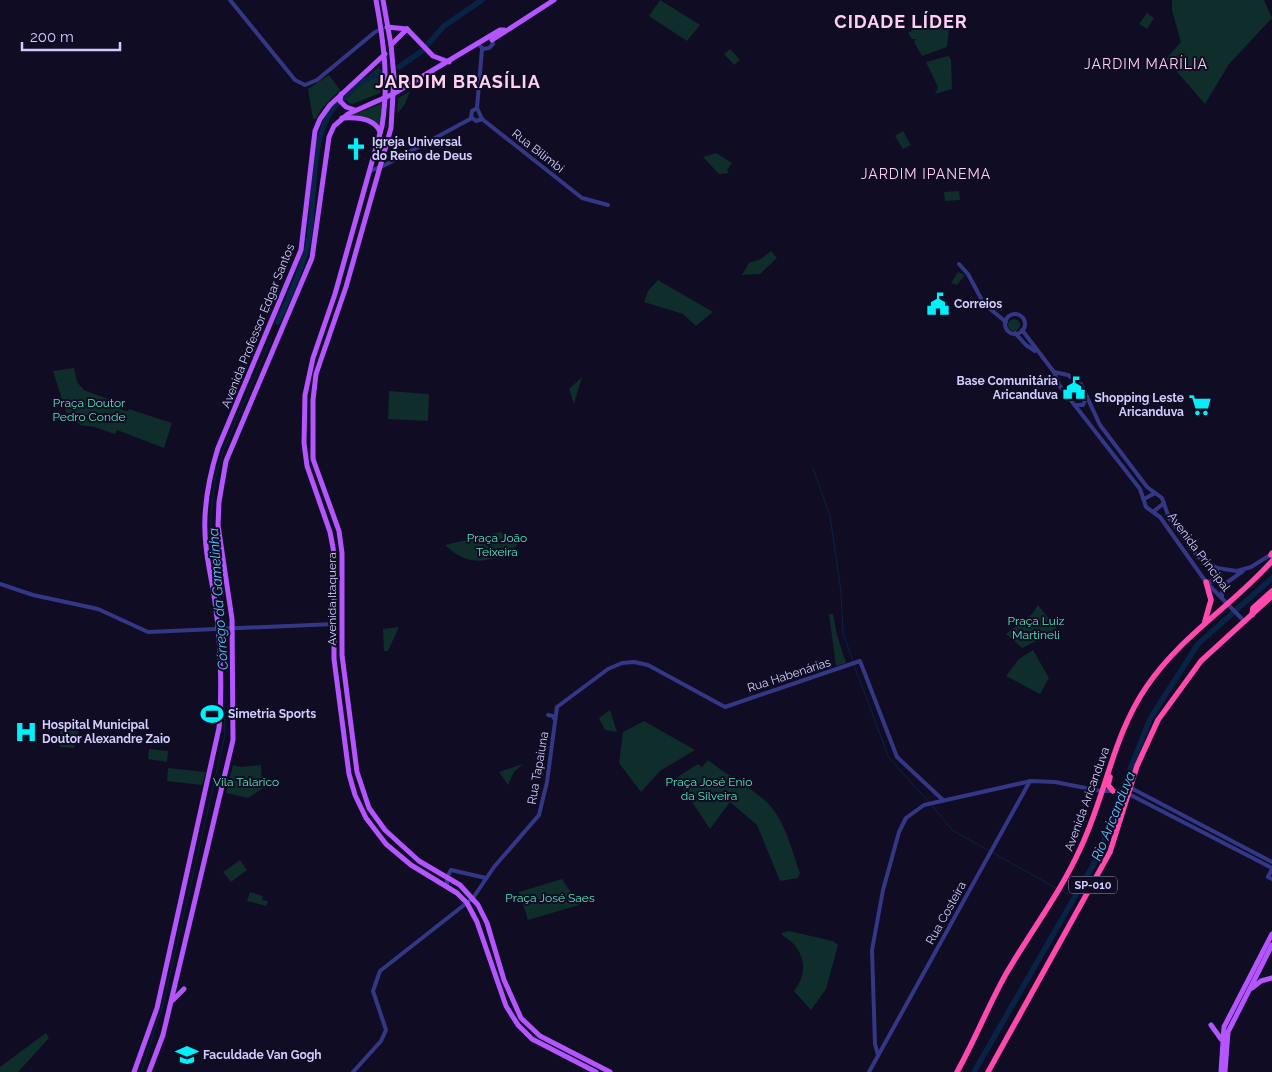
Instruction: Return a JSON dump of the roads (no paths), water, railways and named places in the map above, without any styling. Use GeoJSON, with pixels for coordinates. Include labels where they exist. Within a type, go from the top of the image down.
{"type":"FeatureCollection","features":[{"type":"Feature","properties":{"kind":"highway","name":"Avenida Aricanduva"},"geometry":{"type":"LineString","coordinates":[[957,1072],[1000,985],[1063,883],[1082,846],[1107,789],[1114,751],[1127,720],[1146,687],[1185,640],[1226,604],[1272,556]]}},
{"type":"Feature","properties":{"kind":"highway"},"geometry":{"type":"LineString","coordinates":[[1205,622],[1211,600],[1206,582]]}},
{"type":"Feature","properties":{"kind":"highway"},"geometry":{"type":"LineString","coordinates":[[1251,617],[1253,608],[1272,591]]}},
{"type":"Feature","properties":{"kind":"highway","name":"SP-010"},"geometry":{"type":"LineString","coordinates":[[988,1072],[1110,852],[1128,790],[1147,741],[1158,720],[1197,667],[1272,596]]}},
{"type":"Feature","properties":{"kind":"highway"},"geometry":{"type":"LineString","coordinates":[[1107,789],[1115,759],[1114,751]]}},
{"type":"Feature","properties":{"kind":"main road","name":"Avenida Itaquera"},"geometry":{"type":"LineString","coordinates":[[376,0],[385,54],[386,98],[380,133],[335,294],[312,358],[305,395],[304,443],[307,466],[330,532],[334,553],[334,659],[347,762],[360,808],[371,826],[391,848],[416,869],[447,886],[467,903],[477,922],[506,1006],[518,1025],[532,1039],[596,1072]]}},
{"type":"Feature","properties":{"kind":"main road","name":"Avenida Itaquera"},"geometry":{"type":"LineString","coordinates":[[383,0],[391,45],[394,94],[391,128],[345,292],[319,365],[314,390],[314,460],[336,524],[342,553],[342,655],[357,772],[369,808],[378,822],[402,848],[419,861],[460,885],[473,898],[487,923],[504,980],[521,1018],[540,1036],[610,1072]]}},
{"type":"Feature","properties":{"kind":"main road"},"geometry":{"type":"LineString","coordinates":[[469,50],[483,48],[492,38],[554,0]]}},
{"type":"Feature","properties":{"kind":"main road"},"geometry":{"type":"LineString","coordinates":[[382,29],[389,27],[406,30],[433,56],[436,63],[435,70]]}},
{"type":"Feature","properties":{"kind":"main road","name":"Avenida Professor Edgar Santos"},"geometry":{"type":"LineString","coordinates":[[134,1072],[157,1008],[216,743],[220,708],[219,629],[205,535],[206,499],[212,470],[218,448],[301,250],[318,124],[324,111],[385,54],[406,30]]}},
{"type":"Feature","properties":{"kind":"main road"},"geometry":{"type":"LineString","coordinates":[[469,50],[484,40],[492,38]]}},
{"type":"Feature","properties":{"kind":"main road"},"geometry":{"type":"LineString","coordinates":[[483,48],[484,40]]}},
{"type":"Feature","properties":{"kind":"main road","name":"Avenida Professor Edgar Santos"},"geometry":{"type":"LineString","coordinates":[[149,1072],[163,1035],[205,851],[231,757],[234,727],[232,629],[219,540],[218,502],[226,461],[312,258],[329,137],[334,126],[342,118],[355,110],[394,94],[469,50]]}},
{"type":"Feature","properties":{"kind":"main road"},"geometry":{"type":"LineString","coordinates":[[433,56],[450,62]]}},
{"type":"Feature","properties":{"kind":"main road"},"geometry":{"type":"LineString","coordinates":[[343,92],[340,97],[342,103],[355,110]]}},
{"type":"Feature","properties":{"kind":"main road"},"geometry":{"type":"LineString","coordinates":[[342,118],[368,121],[376,125],[380,133]]}},
{"type":"Feature","properties":{"kind":"main road"},"geometry":{"type":"LineString","coordinates":[[334,624],[339,628],[342,655]]}},
{"type":"Feature","properties":{"kind":"main road"},"geometry":{"type":"LineString","coordinates":[[1221,1072],[1224,1027],[1272,934]]}},
{"type":"Feature","properties":{"kind":"main road"},"geometry":{"type":"LineString","coordinates":[[1225,1072],[1226,1041],[1231,1025],[1272,945]]}},
{"type":"Feature","properties":{"kind":"main road"},"geometry":{"type":"LineString","coordinates":[[1256,964],[1259,971],[1272,978]]}},
{"type":"Feature","properties":{"kind":"main road"},"geometry":{"type":"LineString","coordinates":[[1248,992],[1256,984],[1272,978]]}},
{"type":"Feature","properties":{"kind":"main road"},"geometry":{"type":"LineString","coordinates":[[171,1002],[184,989]]}},
{"type":"Feature","properties":{"kind":"main road"},"geometry":{"type":"LineString","coordinates":[[1212,1025],[1222,1040]]}},
{"type":"Feature","properties":{"kind":"main road"},"geometry":{"type":"LineString","coordinates":[[1224,1027],[1231,1025]]}},
{"type":"Feature","properties":{"kind":"street"},"geometry":{"type":"LineString","coordinates":[[230,0],[295,80],[304,85],[317,80],[374,32],[382,29]]}},
{"type":"Feature","properties":{"kind":"street"},"geometry":{"type":"LineString","coordinates":[[472,118],[476,121],[482,119],[477,108],[483,48]]}},
{"type":"Feature","properties":{"kind":"street"},"geometry":{"type":"LineString","coordinates":[[472,118],[471,113],[477,108]]}},
{"type":"Feature","properties":{"kind":"street"},"geometry":{"type":"LineString","coordinates":[[370,171],[472,118]]}},
{"type":"Feature","properties":{"kind":"street","name":"Rua Bilimbi"},"geometry":{"type":"LineString","coordinates":[[482,119],[582,198],[608,205]]}},
{"type":"Feature","properties":{"kind":"street"},"geometry":{"type":"LineString","coordinates":[[959,264],[968,274],[984,304],[1006,322]]}},
{"type":"Feature","properties":{"kind":"street"},"geometry":{"type":"LineString","coordinates":[[1010,315],[1019,315],[1024,321],[1022,330],[1015,333],[1007,329],[1006,322],[1010,315]]}},
{"type":"Feature","properties":{"kind":"street","name":"Avenida Principal"},"geometry":{"type":"LineString","coordinates":[[1022,330],[1035,351],[1054,372],[1068,396],[1140,489],[1146,508],[1160,517],[1206,582],[1245,622]]}},
{"type":"Feature","properties":{"kind":"street","name":"Avenida Principal"},"geometry":{"type":"LineString","coordinates":[[1015,333],[1023,343],[1035,351]]}},
{"type":"Feature","properties":{"kind":"street","name":"Avenida Principal"},"geometry":{"type":"LineString","coordinates":[[1054,372],[1077,380],[1088,396],[1100,425],[1148,486],[1162,498],[1169,518],[1191,550],[1204,562],[1217,568],[1231,571],[1247,569],[1272,556]]}},
{"type":"Feature","properties":{"kind":"street"},"geometry":{"type":"LineString","coordinates":[[1068,396],[1068,387],[1077,380]]}},
{"type":"Feature","properties":{"kind":"street"},"geometry":{"type":"LineString","coordinates":[[1076,405],[1084,405],[1088,396]]}},
{"type":"Feature","properties":{"kind":"street"},"geometry":{"type":"LineString","coordinates":[[1144,499],[1155,492]]}},
{"type":"Feature","properties":{"kind":"street"},"geometry":{"type":"LineString","coordinates":[[1153,512],[1164,503]]}},
{"type":"Feature","properties":{"kind":"street"},"geometry":{"type":"LineString","coordinates":[[1206,582],[1215,583],[1220,580],[1217,568]]}},
{"type":"Feature","properties":{"kind":"street"},"geometry":{"type":"LineString","coordinates":[[1226,604],[1220,591],[1222,586],[1247,569]]}},
{"type":"Feature","properties":{"kind":"street"},"geometry":{"type":"LineString","coordinates":[[0,584],[33,596],[98,609],[148,632],[334,624]]}},
{"type":"Feature","properties":{"kind":"street","name":"Rua Habenárias"},"geometry":{"type":"LineString","coordinates":[[557,707],[614,666],[634,662],[648,665],[725,707],[859,662],[897,757],[943,800]]}},
{"type":"Feature","properties":{"kind":"street","name":"Rua Tapaiuna"},"geometry":{"type":"LineString","coordinates":[[353,1072],[381,1040],[386,1030],[373,991],[380,971],[473,898],[486,878],[539,815],[557,707]]}},
{"type":"Feature","properties":{"kind":"street"},"geometry":{"type":"LineString","coordinates":[[548,714],[554,716],[556,722]]}},
{"type":"Feature","properties":{"kind":"street"},"geometry":{"type":"LineString","coordinates":[[878,1055],[875,1044],[873,1011],[872,950],[874,930],[899,832],[906,818],[926,804],[1030,781],[1128,790],[1272,862]]}},
{"type":"Feature","properties":{"kind":"street","name":"Rua Costeira"},"geometry":{"type":"LineString","coordinates":[[869,1072],[1030,781]]}},
{"type":"Feature","properties":{"kind":"street"},"geometry":{"type":"LineString","coordinates":[[1128,790],[1272,869],[1270,878]]}},
{"type":"Feature","properties":{"kind":"street"},"geometry":{"type":"LineString","coordinates":[[447,886],[446,877],[451,870],[486,878]]}},
{"type":"Feature","properties":{"kind":"waterway"},"geometry":{"type":"LineString","coordinates":[[428,44],[444,26],[482,0]]}},
{"type":"Feature","properties":{"kind":"waterway"},"geometry":{"type":"LineString","coordinates":[[399,67],[422,51]]}},
{"type":"Feature","properties":{"kind":"waterway","name":"Córrego da Gamelinha"},"geometry":{"type":"LineString","coordinates":[[342,100],[361,82],[383,72]]}},
{"type":"Feature","properties":{"kind":"waterway","name":"Córrego da Gamelinha"},"geometry":{"type":"LineString","coordinates":[[278,322],[299,273],[308,243],[315,168],[322,131],[329,115],[339,102]]}},
{"type":"Feature","properties":{"kind":"waterway","name":"Córrego da Gamelinha"},"geometry":{"type":"LineString","coordinates":[[141,1072],[163,1005],[225,735],[221,602],[211,544],[211,512],[215,479],[223,451],[272,336]]}},
{"type":"Feature","properties":{"kind":"waterway"},"geometry":{"type":"LineString","coordinates":[[813,468],[830,516],[841,592],[843,633],[853,661]]}},
{"type":"Feature","properties":{"kind":"waterway","name":"Rio Aricanduva"},"geometry":{"type":"LineString","coordinates":[[974,1072],[1100,853],[1117,802],[1150,719],[1198,644],[1272,578]]}},
{"type":"Feature","properties":{"kind":"waterway"},"geometry":{"type":"LineString","coordinates":[[854,665],[889,758],[929,802]]}},
{"type":"Feature","properties":{"kind":"waterway"},"geometry":{"type":"LineString","coordinates":[[932,805],[952,830],[1056,888]]}},
{"type":"Feature","properties":{"kind":"waterway"},"geometry":{"type":"LineString","coordinates":[[1062,891],[1068,894]]}},
{"type":"Feature","properties":{"kind":"place","name":"Igreja Universal do Reino de Deus"},"geometry":{"type":"Point","coordinates":[356,149]}},
{"type":"Feature","properties":{"kind":"place","name":"Correios"},"geometry":{"type":"Point","coordinates":[938,304]}},
{"type":"Feature","properties":{"kind":"place","name":"Base Comunitária Aricanduva"},"geometry":{"type":"Point","coordinates":[1074,388]}},
{"type":"Feature","properties":{"kind":"place","name":"Shopping Leste Aricanduva"},"geometry":{"type":"Point","coordinates":[1200,405]}},
{"type":"Feature","properties":{"kind":"place","name":"Simetria Sports"},"geometry":{"type":"Point","coordinates":[212,714]}},
{"type":"Feature","properties":{"kind":"place","name":"Hospital Municipal Doutor Alexandre Zaio"},"geometry":{"type":"Point","coordinates":[26,732]}},
{"type":"Feature","properties":{"kind":"place","name":"Faculdade Van Gogh"},"geometry":{"type":"Point","coordinates":[187,1055]}},
{"type":"Feature","properties":{"kind":"district","name":"CIDADE LÍDER"},"geometry":{"type":"Point","coordinates":[901,22]}},
{"type":"Feature","properties":{"kind":"district","name":"JARDIM MARÍLIA"},"geometry":{"type":"Point","coordinates":[1146,64]}},
{"type":"Feature","properties":{"kind":"district","name":"JARDIM BRASÍLIA"},"geometry":{"type":"Point","coordinates":[458,82]}},
{"type":"Feature","properties":{"kind":"district","name":"JARDIM IPANEMA"},"geometry":{"type":"Point","coordinates":[926,174]}},
{"type":"Feature","properties":{"kind":"park label","name":"Praça Doutor Pedro Conde"},"geometry":{"type":"Point","coordinates":[89,410]}},
{"type":"Feature","properties":{"kind":"park label","name":"Praça João Teixeira"},"geometry":{"type":"Point","coordinates":[497,545]}},
{"type":"Feature","properties":{"kind":"park label","name":"Praça Luiz Martineli"},"geometry":{"type":"Point","coordinates":[1036,628]}},
{"type":"Feature","properties":{"kind":"park label","name":"Vila Talarico"},"geometry":{"type":"Point","coordinates":[246,782]}},
{"type":"Feature","properties":{"kind":"park label","name":"Praça José Enio da Silveira"},"geometry":{"type":"Point","coordinates":[709,789]}},
{"type":"Feature","properties":{"kind":"park label","name":"Praça José Saes"},"geometry":{"type":"Point","coordinates":[550,898]}}]}
